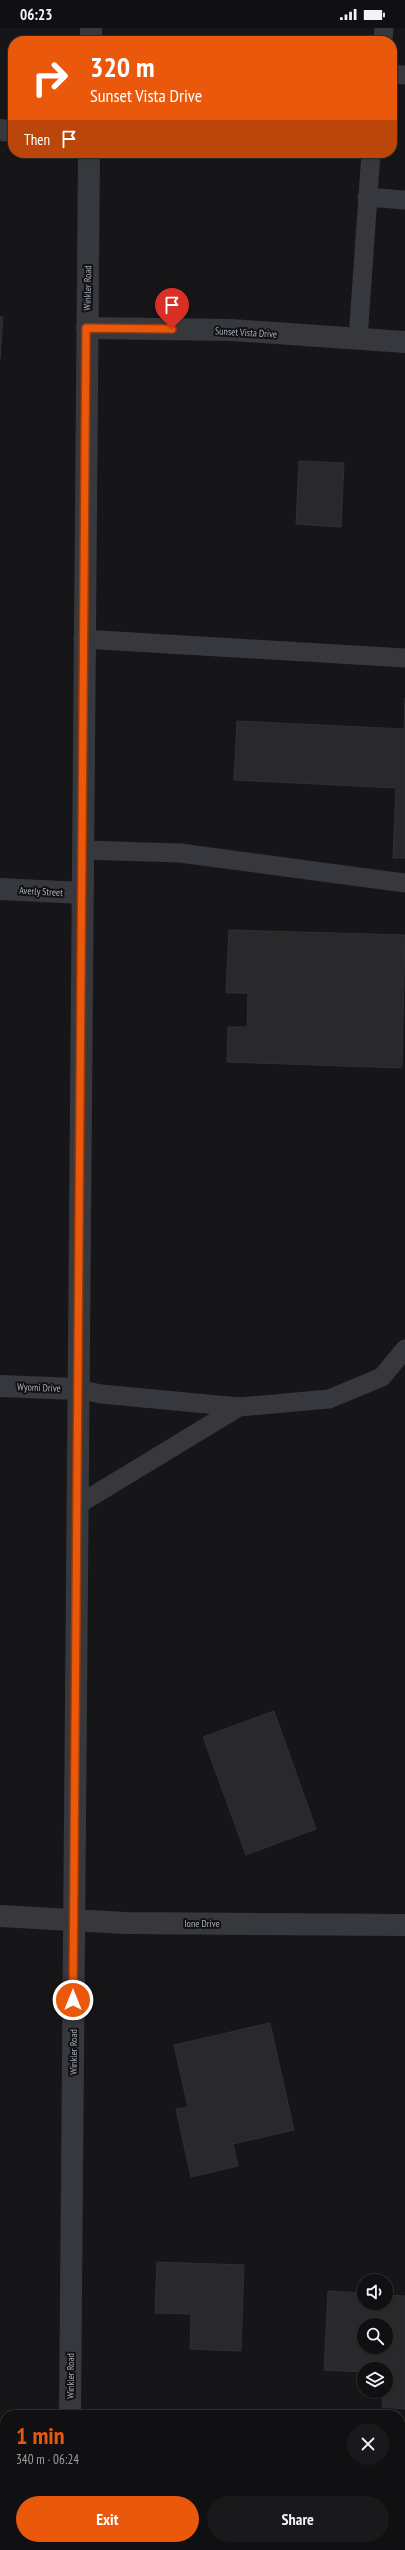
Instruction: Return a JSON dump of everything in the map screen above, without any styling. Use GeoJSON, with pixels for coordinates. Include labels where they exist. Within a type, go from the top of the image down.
{"type":"FeatureCollection","features":[{"type":"Feature","properties":{"kind":"street","name":"Winkler Road"},"geometry":{"type":"LineString","coordinates":[[70,2410],[76,1506],[83,850],[86,328],[89,158]]}},
{"type":"Feature","properties":{"kind":"street","name":"Sunset Vista Drive"},"geometry":{"type":"LineString","coordinates":[[86,328],[232,330],[405,342]]}},
{"type":"Feature","properties":{"kind":"street","name":"Averly Street"},"geometry":{"type":"LineString","coordinates":[[0,889],[82,893]]}},
{"type":"Feature","properties":{"kind":"street","name":"Wyomi Drive"},"geometry":{"type":"LineString","coordinates":[[0,1386],[77,1389]]}},
{"type":"Feature","properties":{"kind":"street","name":"Ione Drive"},"geometry":{"type":"LineString","coordinates":[[0,1916],[125,1923],[405,1925]]}},
{"type":"Feature","properties":{"kind":"lane"},"geometry":{"type":"LineString","coordinates":[[358,339],[371,158]]}},
{"type":"Feature","properties":{"kind":"lane"},"geometry":{"type":"LineString","coordinates":[[367,197],[405,200]]}},
{"type":"Feature","properties":{"kind":"lane"},"geometry":{"type":"LineString","coordinates":[[84,639],[405,658]]}},
{"type":"Feature","properties":{"kind":"lane"},"geometry":{"type":"LineString","coordinates":[[83,850],[180,853],[405,883]]}},
{"type":"Feature","properties":{"kind":"lane"},"geometry":{"type":"LineString","coordinates":[[77,1389],[102,1394],[239,1407],[329,1399],[382,1377],[405,1349]]}},
{"type":"Feature","properties":{"kind":"lane"},"geometry":{"type":"LineString","coordinates":[[76,1506],[239,1407]]}},
{"type":"Feature","properties":{"kind":"building"},"geometry":{"type":"Polygon","coordinates":[[[0,317],[3,317],[0,359],[0,317]]]}},
{"type":"Feature","properties":{"kind":"building"},"geometry":{"type":"Polygon","coordinates":[[[299,461],[344,463],[341,527],[296,524],[299,461]]]}},
{"type":"Feature","properties":{"kind":"building"},"geometry":{"type":"Polygon","coordinates":[[[405,698],[405,858],[393,858],[396,788],[234,780],[237,721],[404,729],[405,698]]]}},
{"type":"Feature","properties":{"kind":"building"},"geometry":{"type":"Polygon","coordinates":[[[229,930],[405,935],[402,1068],[227,1062],[228,1027],[247,1027],[248,993],[226,993],[229,930]]]}},
{"type":"Feature","properties":{"kind":"building"},"geometry":{"type":"Polygon","coordinates":[[[274,1711],[316,1829],[246,1855],[203,1737],[274,1711]]]}},
{"type":"Feature","properties":{"kind":"building"},"geometry":{"type":"Polygon","coordinates":[[[270,2023],[294,2130],[233,2144],[238,2166],[191,2177],[176,2109],[188,2107],[174,2045],[270,2023]]]}},
{"type":"Feature","properties":{"kind":"building"},"geometry":{"type":"Polygon","coordinates":[[[157,2262],[244,2265],[241,2351],[190,2349],[191,2314],[155,2313],[157,2262]]]}},
{"type":"Feature","properties":{"kind":"building"},"geometry":{"type":"Polygon","coordinates":[[[328,2291],[357,2293],[357,2310],[393,2310],[393,2295],[405,2296],[405,2409],[382,2407],[383,2398],[393,2398],[393,2362],[357,2362],[357,2372],[324,2370],[328,2291]]]}},
{"type":"Feature","properties":{"kind":"route"},"geometry":{"type":"LineString","coordinates":[[73,2000],[86,328],[172,329]]}}]}
